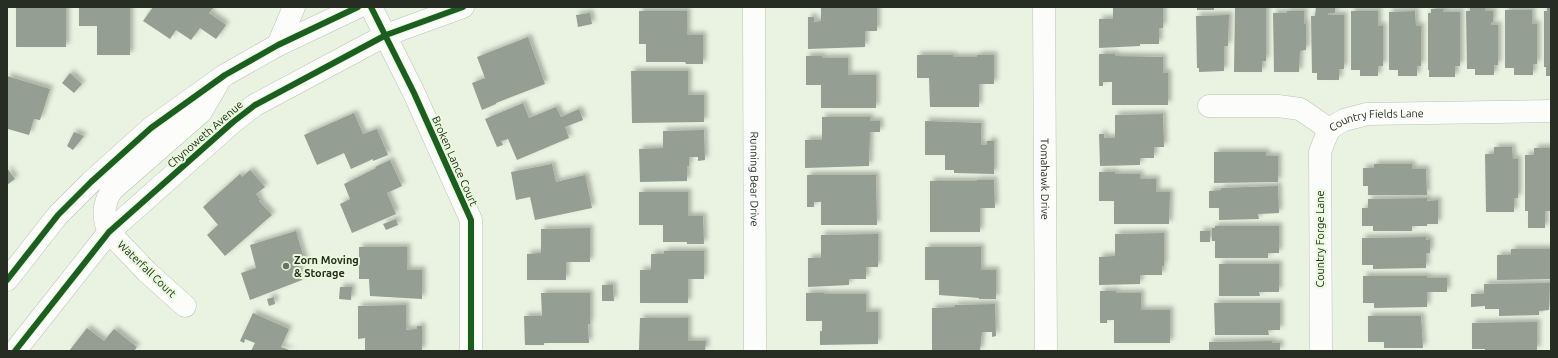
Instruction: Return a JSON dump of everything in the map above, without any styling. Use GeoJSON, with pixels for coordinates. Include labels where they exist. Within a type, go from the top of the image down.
{"type":"FeatureCollection","features":[{"type":"Feature","properties":{"kind":"street"},"geometry":{"type":"LineString","coordinates":[[278,45],[294,7]]}},
{"type":"Feature","properties":{"kind":"street"},"geometry":{"type":"LineString","coordinates":[[7,280],[58,215],[91,182],[151,128],[225,75],[278,45],[358,7]]}},
{"type":"Feature","properties":{"kind":"street","name":"Broken Lance Court"},"geometry":{"type":"LineString","coordinates":[[371,7],[414,93],[471,220],[471,351]]}},
{"type":"Feature","properties":{"kind":"street","name":"Chynoweth Avenue"},"geometry":{"type":"LineString","coordinates":[[15,351],[109,232],[254,105],[386,35],[464,7]]}},
{"type":"Feature","properties":{"kind":"street","name":"Running Bear Drive"},"geometry":{"type":"LineString","coordinates":[[754,7],[755,351]]}},
{"type":"Feature","properties":{"kind":"street","name":"Tomahawk Drive"},"geometry":{"type":"LineString","coordinates":[[1044,7],[1046,351]]}},
{"type":"Feature","properties":{"kind":"street"},"geometry":{"type":"LineString","coordinates":[[109,232],[104,213],[106,200],[112,190],[201,112],[225,75]]}},
{"type":"Feature","properties":{"kind":"street","name":"Country Fields Lane"},"geometry":{"type":"LineString","coordinates":[[1209,106],[1278,106],[1300,109],[1329,129],[1344,120],[1367,114],[1551,112]]}},
{"type":"Feature","properties":{"kind":"street","name":"Country Forge Lane"},"geometry":{"type":"LineString","coordinates":[[1321,351],[1320,152],[1329,129]]}},
{"type":"Feature","properties":{"kind":"street","name":"Waterfall Court"},"geometry":{"type":"LineString","coordinates":[[109,232],[147,272],[185,306]]}},
{"type":"Feature","properties":{"kind":"building"},"geometry":{"type":"Polygon","coordinates":[[[16,7],[66,7],[66,47],[16,47],[16,7]]]}},
{"type":"Feature","properties":{"kind":"building"},"geometry":{"type":"Polygon","coordinates":[[[79,7],[130,7],[130,55],[97,55],[97,26],[79,26],[79,7]]]}},
{"type":"Feature","properties":{"kind":"building"},"geometry":{"type":"Polygon","coordinates":[[[153,7],[214,7],[209,13],[226,25],[216,39],[200,28],[191,40],[176,30],[170,39],[143,21],[153,7]]]}},
{"type":"Feature","properties":{"kind":"building"},"geometry":{"type":"Polygon","coordinates":[[[821,7],[877,7],[877,31],[865,31],[865,47],[808,49],[808,17],[814,17],[814,22],[821,21],[821,7]]]}},
{"type":"Feature","properties":{"kind":"building"},"geometry":{"type":"Polygon","coordinates":[[[1113,7],[1163,7],[1163,28],[1159,28],[1159,44],[1140,44],[1140,46],[1099,48],[1099,19],[1113,19],[1113,7]]]}},
{"type":"Feature","properties":{"kind":"building"},"geometry":{"type":"Polygon","coordinates":[[[1197,7],[1214,7],[1214,10],[1197,10],[1197,7]]]}},
{"type":"Feature","properties":{"kind":"building"},"geometry":{"type":"Polygon","coordinates":[[[1266,7],[1266,61],[1262,61],[1262,72],[1234,72],[1235,8],[1266,7]]]}},
{"type":"Feature","properties":{"kind":"building"},"geometry":{"type":"Polygon","coordinates":[[[1316,7],[1335,7],[1335,13],[1328,13],[1328,15],[1344,15],[1344,69],[1339,69],[1339,80],[1317,80],[1317,73],[1312,73],[1311,16],[1315,16],[1316,7]]]}},
{"type":"Feature","properties":{"kind":"building"},"geometry":{"type":"Polygon","coordinates":[[[1470,7],[1485,7],[1485,11],[1493,11],[1493,22],[1491,22],[1491,25],[1498,25],[1498,65],[1494,65],[1494,75],[1475,75],[1475,69],[1467,69],[1466,11],[1470,11],[1470,7]]]}},
{"type":"Feature","properties":{"kind":"building"},"geometry":{"type":"Polygon","coordinates":[[[1547,8],[1551,8],[1551,76],[1546,76],[1546,67],[1544,67],[1544,11],[1547,11],[1547,8]]]}},
{"type":"Feature","properties":{"kind":"building"},"geometry":{"type":"Polygon","coordinates":[[[1431,9],[1444,9],[1443,12],[1460,12],[1460,66],[1455,66],[1455,77],[1429,77],[1428,13],[1431,13],[1431,9]]]}},
{"type":"Feature","properties":{"kind":"building"},"geometry":{"type":"Polygon","coordinates":[[[1505,10],[1532,10],[1532,24],[1537,24],[1537,64],[1533,64],[1533,75],[1514,75],[1514,68],[1505,68],[1505,10]]]}},
{"type":"Feature","properties":{"kind":"building"},"geometry":{"type":"Polygon","coordinates":[[[639,11],[687,11],[687,35],[703,35],[703,64],[686,64],[685,62],[646,62],[646,44],[639,44],[639,11]]]}},
{"type":"Feature","properties":{"kind":"building"},"geometry":{"type":"Polygon","coordinates":[[[1287,11],[1304,11],[1304,24],[1306,24],[1306,50],[1300,51],[1299,72],[1274,72],[1273,13],[1287,13],[1287,11]]]}},
{"type":"Feature","properties":{"kind":"building"},"geometry":{"type":"Polygon","coordinates":[[[1351,11],[1378,11],[1378,26],[1383,26],[1383,66],[1378,66],[1378,76],[1360,76],[1360,70],[1351,70],[1351,11]]]}},
{"type":"Feature","properties":{"kind":"building"},"geometry":{"type":"Polygon","coordinates":[[[1415,11],[1416,26],[1421,26],[1421,66],[1417,66],[1417,76],[1398,76],[1398,70],[1389,70],[1389,12],[1415,11]]]}},
{"type":"Feature","properties":{"kind":"building"},"geometry":{"type":"Polygon","coordinates":[[[590,13],[592,24],[578,27],[576,15],[590,13]]]}},
{"type":"Feature","properties":{"kind":"building"},"geometry":{"type":"Polygon","coordinates":[[[1229,15],[1228,46],[1224,46],[1224,71],[1199,72],[1199,68],[1197,68],[1196,16],[1229,15]]]}},
{"type":"Feature","properties":{"kind":"building"},"geometry":{"type":"Polygon","coordinates":[[[528,37],[545,84],[482,110],[472,83],[485,78],[477,57],[528,37]]]}},
{"type":"Feature","properties":{"kind":"building"},"geometry":{"type":"Polygon","coordinates":[[[1099,54],[1115,54],[1115,56],[1163,57],[1163,73],[1168,73],[1168,105],[1112,105],[1112,82],[1103,82],[1103,86],[1099,86],[1099,54]]]}},
{"type":"Feature","properties":{"kind":"building"},"geometry":{"type":"Polygon","coordinates":[[[917,55],[977,57],[977,55],[994,55],[994,84],[979,84],[979,107],[930,107],[929,78],[917,78],[917,55]]]}},
{"type":"Feature","properties":{"kind":"building"},"geometry":{"type":"Polygon","coordinates":[[[806,56],[822,56],[822,58],[848,58],[848,75],[876,75],[876,108],[821,108],[821,85],[806,85],[806,56]]]}},
{"type":"Feature","properties":{"kind":"building"},"geometry":{"type":"Polygon","coordinates":[[[631,71],[688,71],[688,95],[704,95],[704,122],[632,123],[631,71]]]}},
{"type":"Feature","properties":{"kind":"building"},"geometry":{"type":"Polygon","coordinates":[[[70,73],[82,84],[74,93],[62,83],[70,73]]]}},
{"type":"Feature","properties":{"kind":"building"},"geometry":{"type":"Polygon","coordinates":[[[7,76],[50,89],[40,120],[34,119],[29,135],[8,129],[7,132],[7,76]]]}},
{"type":"Feature","properties":{"kind":"building"},"geometry":{"type":"Polygon","coordinates":[[[523,103],[529,118],[556,107],[561,117],[579,109],[583,120],[565,127],[569,138],[517,160],[508,139],[501,141],[503,145],[497,147],[485,119],[523,103]]]}},
{"type":"Feature","properties":{"kind":"building"},"geometry":{"type":"Polygon","coordinates":[[[354,113],[363,134],[377,129],[388,155],[373,161],[373,159],[351,169],[344,153],[317,165],[304,135],[354,113]]]}},
{"type":"Feature","properties":{"kind":"building"},"geometry":{"type":"Polygon","coordinates":[[[1163,114],[1164,147],[1154,147],[1154,158],[1140,158],[1140,165],[1100,166],[1099,134],[1104,134],[1104,138],[1115,138],[1115,115],[1163,114]]]}},
{"type":"Feature","properties":{"kind":"building"},"geometry":{"type":"Polygon","coordinates":[[[822,117],[870,117],[870,121],[880,121],[880,132],[870,132],[869,166],[805,168],[805,140],[822,140],[822,117]]]}},
{"type":"Feature","properties":{"kind":"building"},"geometry":{"type":"Polygon","coordinates":[[[925,121],[981,123],[981,145],[987,145],[987,141],[994,141],[994,174],[954,173],[954,170],[945,170],[945,155],[925,155],[925,121]]]}},
{"type":"Feature","properties":{"kind":"building"},"geometry":{"type":"Polygon","coordinates":[[[704,130],[705,160],[698,161],[698,157],[689,157],[689,166],[687,166],[687,181],[640,182],[639,149],[663,148],[663,131],[704,130]]]}},
{"type":"Feature","properties":{"kind":"building"},"geometry":{"type":"Polygon","coordinates":[[[74,132],[84,136],[73,150],[67,146],[74,132]]]}},
{"type":"Feature","properties":{"kind":"building"},"geometry":{"type":"Polygon","coordinates":[[[1494,147],[1512,147],[1513,159],[1518,159],[1518,198],[1514,198],[1514,212],[1486,212],[1485,154],[1494,154],[1494,147]]]}},
{"type":"Feature","properties":{"kind":"building"},"geometry":{"type":"Polygon","coordinates":[[[1534,148],[1551,148],[1551,211],[1545,211],[1545,228],[1528,228],[1528,211],[1525,211],[1525,155],[1534,155],[1534,148]]]}},
{"type":"Feature","properties":{"kind":"building"},"geometry":{"type":"Polygon","coordinates":[[[1214,152],[1266,152],[1266,156],[1278,156],[1278,182],[1214,183],[1214,152]]]}},
{"type":"Feature","properties":{"kind":"building"},"geometry":{"type":"Polygon","coordinates":[[[390,160],[402,186],[387,193],[396,214],[352,233],[340,204],[350,199],[344,184],[390,160]]]}},
{"type":"Feature","properties":{"kind":"building"},"geometry":{"type":"Polygon","coordinates":[[[552,164],[556,182],[585,175],[592,208],[535,220],[530,197],[516,200],[511,172],[552,164]]]}},
{"type":"Feature","properties":{"kind":"building"},"geometry":{"type":"Polygon","coordinates":[[[1374,164],[1412,164],[1412,169],[1426,169],[1427,195],[1368,195],[1368,186],[1363,186],[1363,168],[1374,168],[1374,164]]]}},
{"type":"Feature","properties":{"kind":"building"},"geometry":{"type":"Polygon","coordinates":[[[7,168],[15,179],[7,185],[7,168]]]}},
{"type":"Feature","properties":{"kind":"building"},"geometry":{"type":"Polygon","coordinates":[[[250,170],[265,187],[256,194],[260,199],[259,201],[272,215],[225,256],[207,235],[218,225],[203,207],[240,174],[242,177],[250,170]]]}},
{"type":"Feature","properties":{"kind":"building"},"geometry":{"type":"Polygon","coordinates":[[[1099,172],[1115,172],[1115,174],[1140,174],[1140,179],[1156,179],[1156,192],[1170,192],[1169,224],[1114,224],[1114,201],[1099,201],[1099,172]]]}},
{"type":"Feature","properties":{"kind":"building"},"geometry":{"type":"Polygon","coordinates":[[[807,175],[876,175],[877,225],[821,225],[821,202],[814,202],[814,207],[807,207],[807,175]]]}},
{"type":"Feature","properties":{"kind":"building"},"geometry":{"type":"Polygon","coordinates":[[[994,180],[995,208],[980,208],[980,232],[930,232],[930,181],[994,180]]]}},
{"type":"Feature","properties":{"kind":"building"},"geometry":{"type":"Polygon","coordinates":[[[1278,186],[1279,213],[1258,214],[1259,219],[1219,220],[1219,208],[1209,208],[1209,191],[1221,190],[1221,188],[1278,186]]]}},
{"type":"Feature","properties":{"kind":"building"},"geometry":{"type":"Polygon","coordinates":[[[639,192],[688,192],[688,216],[703,216],[704,244],[663,242],[663,225],[639,225],[639,192]]]}},
{"type":"Feature","properties":{"kind":"building"},"geometry":{"type":"Polygon","coordinates":[[[1427,198],[1427,201],[1438,200],[1438,224],[1412,226],[1412,231],[1373,231],[1373,226],[1362,226],[1362,208],[1368,208],[1368,199],[1427,198]]]}},
{"type":"Feature","properties":{"kind":"building"},"geometry":{"type":"Polygon","coordinates":[[[396,219],[398,225],[386,230],[383,224],[396,219]]]}},
{"type":"Feature","properties":{"kind":"building"},"geometry":{"type":"Polygon","coordinates":[[[1215,226],[1279,226],[1279,253],[1268,253],[1268,258],[1215,258],[1215,241],[1212,241],[1212,228],[1215,228],[1215,226]]]}},
{"type":"Feature","properties":{"kind":"building"},"geometry":{"type":"Polygon","coordinates":[[[590,228],[590,262],[566,262],[566,280],[527,280],[527,254],[541,253],[541,229],[590,228]]]}},
{"type":"Feature","properties":{"kind":"building"},"geometry":{"type":"Polygon","coordinates":[[[296,231],[305,262],[298,265],[302,280],[250,300],[241,273],[256,268],[250,245],[296,231]]]}},
{"type":"Feature","properties":{"kind":"building"},"geometry":{"type":"Polygon","coordinates":[[[1200,231],[1210,231],[1210,242],[1200,242],[1200,231]]]}},
{"type":"Feature","properties":{"kind":"building"},"geometry":{"type":"Polygon","coordinates":[[[1164,233],[1164,266],[1162,266],[1162,275],[1140,275],[1140,284],[1099,285],[1099,257],[1115,256],[1115,234],[1164,233]]]}},
{"type":"Feature","properties":{"kind":"building"},"geometry":{"type":"Polygon","coordinates":[[[878,234],[878,267],[866,267],[866,279],[849,279],[849,285],[808,287],[808,258],[821,258],[821,235],[878,234]]]}},
{"type":"Feature","properties":{"kind":"building"},"geometry":{"type":"Polygon","coordinates":[[[1426,237],[1426,240],[1430,239],[1430,253],[1426,253],[1426,268],[1373,269],[1373,265],[1362,265],[1362,238],[1426,237]]]}},
{"type":"Feature","properties":{"kind":"building"},"geometry":{"type":"Polygon","coordinates":[[[359,247],[407,247],[407,270],[422,270],[422,299],[370,296],[369,279],[359,279],[359,247]]]}},
{"type":"Feature","properties":{"kind":"building"},"geometry":{"type":"Polygon","coordinates":[[[925,247],[981,247],[981,270],[996,270],[996,299],[939,295],[939,280],[925,280],[925,247]]]}},
{"type":"Feature","properties":{"kind":"building"},"geometry":{"type":"Polygon","coordinates":[[[1511,249],[1551,249],[1551,279],[1497,280],[1497,255],[1511,255],[1511,249]]]}},
{"type":"Feature","properties":{"kind":"building"},"geometry":{"type":"Polygon","coordinates":[[[664,251],[704,251],[704,279],[688,279],[688,303],[640,303],[640,270],[651,270],[651,254],[664,254],[664,251]]]}},
{"type":"Feature","properties":{"kind":"building"},"geometry":{"type":"Polygon","coordinates":[[[1219,264],[1279,264],[1279,292],[1259,292],[1260,296],[1219,296],[1219,264]]]}},
{"type":"Feature","properties":{"kind":"building"},"geometry":{"type":"Polygon","coordinates":[[[1363,276],[1427,276],[1427,278],[1447,278],[1447,292],[1427,292],[1427,307],[1374,308],[1374,303],[1363,303],[1363,276]]]}},
{"type":"Feature","properties":{"kind":"building"},"geometry":{"type":"Polygon","coordinates":[[[1550,283],[1549,310],[1539,311],[1539,315],[1499,316],[1499,309],[1485,309],[1485,306],[1471,307],[1471,294],[1484,294],[1484,284],[1550,283]]]}},
{"type":"Feature","properties":{"kind":"building"},"geometry":{"type":"Polygon","coordinates":[[[602,285],[613,285],[614,301],[602,301],[602,285]]]}},
{"type":"Feature","properties":{"kind":"building"},"geometry":{"type":"Polygon","coordinates":[[[340,287],[352,287],[351,300],[339,299],[340,287]]]}},
{"type":"Feature","properties":{"kind":"building"},"geometry":{"type":"Polygon","coordinates":[[[1100,291],[1116,291],[1116,293],[1141,293],[1141,310],[1170,310],[1170,343],[1114,343],[1114,320],[1107,320],[1107,323],[1100,323],[1100,291]]]}},
{"type":"Feature","properties":{"kind":"building"},"geometry":{"type":"Polygon","coordinates":[[[541,293],[590,293],[590,324],[588,324],[589,343],[544,343],[544,345],[525,345],[524,316],[542,316],[541,293]]]}},
{"type":"Feature","properties":{"kind":"building"},"geometry":{"type":"Polygon","coordinates":[[[806,293],[866,294],[866,312],[878,312],[878,344],[820,345],[822,321],[806,321],[806,293]]]}},
{"type":"Feature","properties":{"kind":"building"},"geometry":{"type":"Polygon","coordinates":[[[274,297],[275,304],[269,306],[267,299],[274,297]]]}},
{"type":"Feature","properties":{"kind":"building"},"geometry":{"type":"Polygon","coordinates":[[[1214,303],[1280,303],[1280,330],[1268,330],[1269,335],[1215,335],[1214,303]]]}},
{"type":"Feature","properties":{"kind":"building"},"geometry":{"type":"Polygon","coordinates":[[[995,304],[996,336],[992,337],[992,332],[982,332],[980,351],[932,351],[932,308],[955,307],[955,305],[995,304]]]}},
{"type":"Feature","properties":{"kind":"building"},"geometry":{"type":"Polygon","coordinates":[[[406,305],[406,330],[417,329],[417,326],[422,326],[422,351],[365,351],[365,338],[358,339],[358,306],[406,305]]]}},
{"type":"Feature","properties":{"kind":"building"},"geometry":{"type":"Polygon","coordinates":[[[253,313],[289,329],[281,347],[292,351],[251,351],[255,343],[245,339],[244,343],[240,341],[253,313]]]}},
{"type":"Feature","properties":{"kind":"building"},"geometry":{"type":"Polygon","coordinates":[[[1368,316],[1421,316],[1423,348],[1384,348],[1384,342],[1368,342],[1368,316]]]}},
{"type":"Feature","properties":{"kind":"building"},"geometry":{"type":"Polygon","coordinates":[[[640,318],[688,318],[688,341],[706,341],[705,351],[639,350],[640,318]]]}},
{"type":"Feature","properties":{"kind":"building"},"geometry":{"type":"Polygon","coordinates":[[[1537,322],[1537,350],[1485,351],[1485,349],[1472,349],[1472,323],[1537,322]]]}},
{"type":"Feature","properties":{"kind":"building"},"geometry":{"type":"Polygon","coordinates":[[[87,328],[104,341],[114,329],[137,347],[134,351],[69,351],[87,328]]]}},
{"type":"Feature","properties":{"kind":"building"},"geometry":{"type":"Polygon","coordinates":[[[1272,341],[1272,343],[1280,343],[1280,351],[1209,351],[1209,342],[1272,341]]]}},
{"type":"Feature","properties":{"kind":"cycle path"},"geometry":{"type":"LineString","coordinates":[[7,280],[58,215],[91,182],[151,128],[225,75],[278,45],[358,7]]}},
{"type":"Feature","properties":{"kind":"cycle path"},"geometry":{"type":"LineString","coordinates":[[371,7],[414,93],[471,220],[471,351]]}},
{"type":"Feature","properties":{"kind":"cycle path"},"geometry":{"type":"LineString","coordinates":[[15,351],[109,232],[233,122],[255,105],[386,35],[463,7]]}},
{"type":"Feature","properties":{"kind":"place","name":"Zorn Moving & Storage"},"geometry":{"type":"Point","coordinates":[286,266]}}]}
